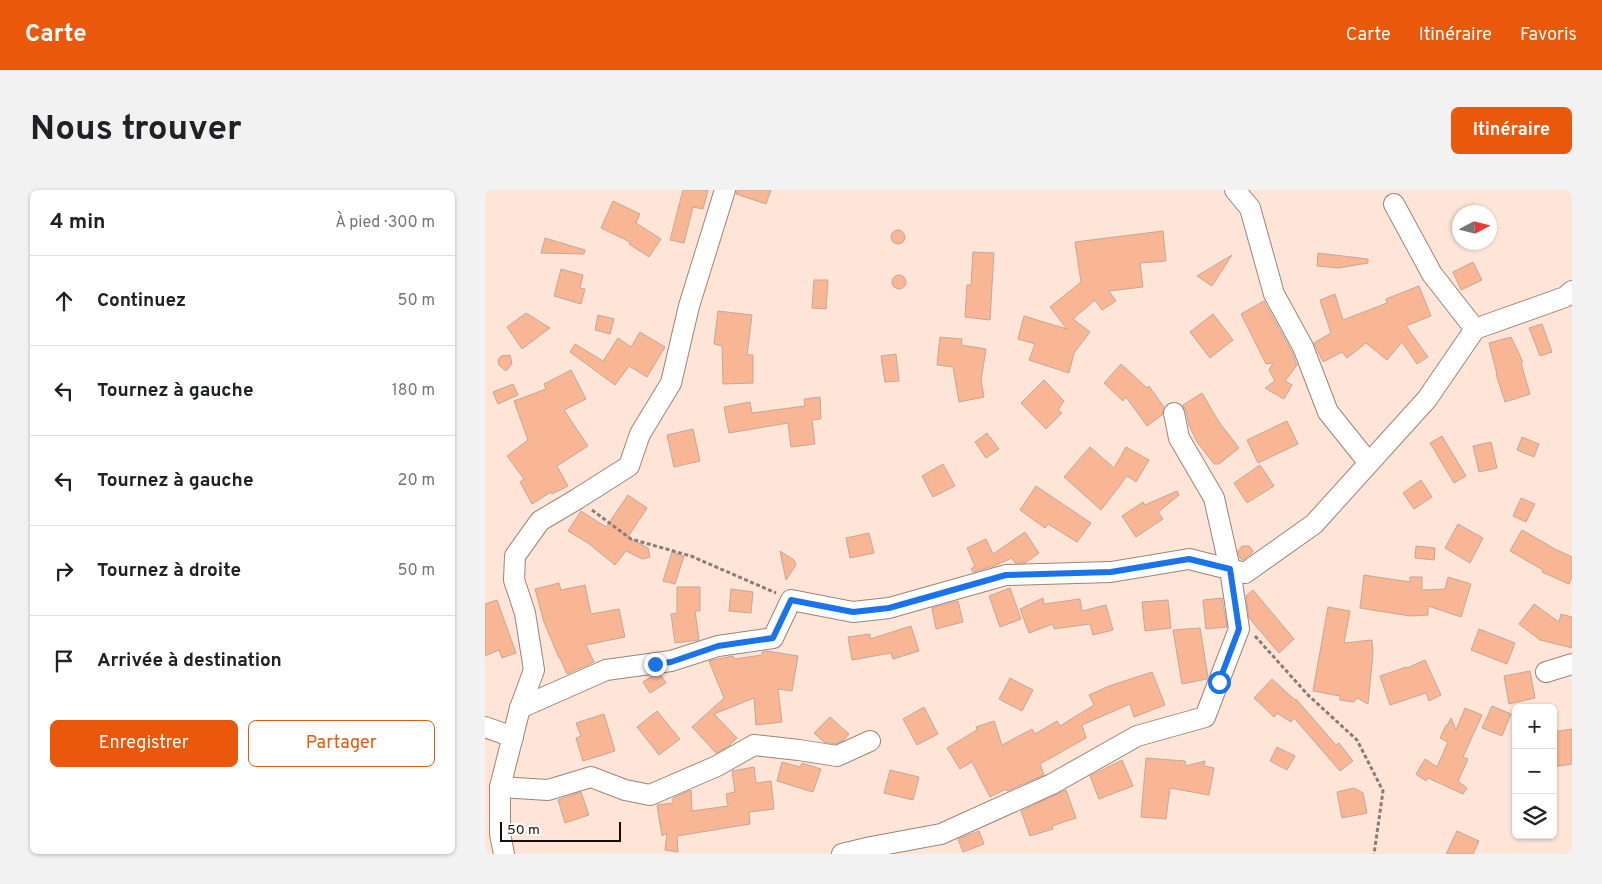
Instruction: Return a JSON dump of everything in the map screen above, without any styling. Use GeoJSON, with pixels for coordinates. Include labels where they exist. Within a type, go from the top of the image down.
{"type":"FeatureCollection","features":[{"type":"Feature","properties":{"kind":"street"},"geometry":{"type":"LineString","coordinates":[[504,854],[500,834],[500,787],[520,708],[534,670],[525,613],[514,580],[515,556],[540,521],[629,466],[640,434],[671,383],[689,306],[725,190]]}},
{"type":"Feature","properties":{"kind":"street"},"geometry":{"type":"LineString","coordinates":[[1235,190],[1250,208],[1274,294],[1303,347],[1328,412],[1369,463]]}},
{"type":"Feature","properties":{"kind":"street"},"geometry":{"type":"LineString","coordinates":[[1394,204],[1432,274],[1475,329]]}},
{"type":"Feature","properties":{"kind":"street"},"geometry":{"type":"LineString","coordinates":[[520,708],[606,670],[671,662],[718,646],[773,638],[791,600],[853,612],[889,608],[1006,575],[1111,572],[1189,559],[1245,573],[1314,524],[1427,399],[1475,329],[1565,297],[1572,291]]}},
{"type":"Feature","properties":{"kind":"street"},"geometry":{"type":"LineString","coordinates":[[842,854],[941,834],[1052,784],[1137,736],[1205,717],[1239,629],[1230,569],[1214,498],[1179,438],[1174,413]]}},
{"type":"Feature","properties":{"kind":"street"},"geometry":{"type":"LineString","coordinates":[[1546,672],[1572,664]]}},
{"type":"Feature","properties":{"kind":"street"},"geometry":{"type":"LineString","coordinates":[[485,727],[513,736]]}},
{"type":"Feature","properties":{"kind":"street"},"geometry":{"type":"LineString","coordinates":[[500,787],[548,790],[591,777],[625,790],[650,795],[717,766],[754,745],[837,756],[870,741]]}},
{"type":"Feature","properties":{"kind":"path"},"geometry":{"type":"LineString","coordinates":[[577,499],[631,539],[691,556],[791,600]]}},
{"type":"Feature","properties":{"kind":"path"},"geometry":{"type":"LineString","coordinates":[[1237,617],[1308,695],[1357,740],[1383,791],[1374,854]]}},
{"type":"Feature","properties":{"kind":"building"},"geometry":{"type":"Polygon","coordinates":[[[683,190],[708,190],[703,209],[693,207],[684,243],[670,240],[683,190]]]}},
{"type":"Feature","properties":{"kind":"building"},"geometry":{"type":"Polygon","coordinates":[[[737,190],[771,190],[766,204],[736,194],[737,190]]]}},
{"type":"Feature","properties":{"kind":"building"},"geometry":{"type":"Polygon","coordinates":[[[613,201],[640,214],[636,223],[661,239],[649,257],[629,244],[630,242],[601,228],[613,201]]]}},
{"type":"Feature","properties":{"kind":"building"},"geometry":{"type":"Polygon","coordinates":[[[895,230],[901,230],[905,237],[901,244],[895,244],[891,240],[891,234],[895,230]]]}},
{"type":"Feature","properties":{"kind":"building"},"geometry":{"type":"Polygon","coordinates":[[[1163,231],[1166,261],[1140,263],[1143,287],[1109,291],[1116,301],[1102,310],[1095,300],[1073,319],[1090,332],[1074,353],[1069,373],[1029,360],[1035,344],[1018,339],[1024,316],[1067,329],[1050,307],[1081,282],[1075,242],[1163,231]]]}},
{"type":"Feature","properties":{"kind":"building"},"geometry":{"type":"Polygon","coordinates":[[[545,238],[585,250],[584,254],[541,253],[545,238]]]}},
{"type":"Feature","properties":{"kind":"building"},"geometry":{"type":"Polygon","coordinates":[[[973,252],[994,253],[990,320],[965,317],[967,285],[971,285],[973,252]]]}},
{"type":"Feature","properties":{"kind":"building"},"geometry":{"type":"Polygon","coordinates":[[[1318,253],[1368,259],[1368,263],[1338,268],[1317,266],[1318,253]]]}},
{"type":"Feature","properties":{"kind":"building"},"geometry":{"type":"Polygon","coordinates":[[[1232,255],[1212,286],[1197,276],[1232,255]]]}},
{"type":"Feature","properties":{"kind":"building"},"geometry":{"type":"Polygon","coordinates":[[[1473,262],[1482,280],[1461,290],[1453,272],[1473,262]]]}},
{"type":"Feature","properties":{"kind":"building"},"geometry":{"type":"Polygon","coordinates":[[[561,269],[583,275],[580,288],[585,289],[581,304],[554,296],[561,269]]]}},
{"type":"Feature","properties":{"kind":"building"},"geometry":{"type":"Polygon","coordinates":[[[899,275],[904,277],[906,282],[904,287],[899,289],[894,287],[892,282],[894,277],[899,275]]]}},
{"type":"Feature","properties":{"kind":"building"},"geometry":{"type":"Polygon","coordinates":[[[814,280],[828,280],[826,309],[812,308],[814,280]]]}},
{"type":"Feature","properties":{"kind":"building"},"geometry":{"type":"Polygon","coordinates":[[[1419,286],[1431,316],[1406,326],[1428,357],[1417,364],[1402,342],[1387,360],[1366,343],[1347,358],[1342,352],[1323,362],[1314,343],[1331,333],[1320,300],[1335,294],[1343,320],[1387,303],[1386,299],[1419,286]]]}},
{"type":"Feature","properties":{"kind":"building"},"geometry":{"type":"Polygon","coordinates":[[[1264,301],[1292,352],[1297,365],[1285,381],[1292,385],[1284,399],[1265,388],[1275,381],[1269,370],[1273,363],[1266,364],[1241,314],[1264,301]]]}},
{"type":"Feature","properties":{"kind":"building"},"geometry":{"type":"Polygon","coordinates":[[[718,311],[752,315],[747,355],[753,355],[753,383],[723,384],[722,346],[714,344],[718,311]]]}},
{"type":"Feature","properties":{"kind":"building"},"geometry":{"type":"Polygon","coordinates":[[[526,313],[550,328],[522,349],[507,327],[526,313]]]}},
{"type":"Feature","properties":{"kind":"building"},"geometry":{"type":"Polygon","coordinates":[[[1213,314],[1233,340],[1210,358],[1190,332],[1213,314]]]}},
{"type":"Feature","properties":{"kind":"building"},"geometry":{"type":"Polygon","coordinates":[[[598,315],[614,319],[610,334],[595,330],[598,315]]]}},
{"type":"Feature","properties":{"kind":"building"},"geometry":{"type":"Polygon","coordinates":[[[1542,324],[1552,352],[1540,356],[1529,328],[1542,324]]]}},
{"type":"Feature","properties":{"kind":"building"},"geometry":{"type":"Polygon","coordinates":[[[640,332],[665,347],[647,377],[629,366],[615,385],[570,352],[575,344],[603,361],[618,338],[631,347],[640,332]]]}},
{"type":"Feature","properties":{"kind":"building"},"geometry":{"type":"Polygon","coordinates":[[[940,337],[962,339],[961,345],[986,349],[981,380],[984,397],[959,402],[953,367],[937,365],[940,337]]]}},
{"type":"Feature","properties":{"kind":"building"},"geometry":{"type":"Polygon","coordinates":[[[1511,337],[1523,362],[1521,363],[1530,394],[1505,402],[1489,343],[1511,337]]]}},
{"type":"Feature","properties":{"kind":"building"},"geometry":{"type":"Polygon","coordinates":[[[896,354],[899,381],[885,382],[881,356],[896,354]]]}},
{"type":"Feature","properties":{"kind":"building"},"geometry":{"type":"Polygon","coordinates":[[[510,355],[512,364],[506,371],[499,365],[498,360],[501,356],[510,355]]]}},
{"type":"Feature","properties":{"kind":"building"},"geometry":{"type":"Polygon","coordinates":[[[1121,364],[1147,388],[1149,386],[1164,407],[1162,415],[1147,426],[1126,397],[1123,401],[1104,383],[1121,364]]]}},
{"type":"Feature","properties":{"kind":"building"},"geometry":{"type":"Polygon","coordinates":[[[571,370],[586,399],[564,410],[588,446],[557,466],[568,486],[552,494],[551,492],[532,504],[520,482],[524,479],[507,456],[528,440],[514,401],[546,389],[544,384],[571,370]]]}},
{"type":"Feature","properties":{"kind":"building"},"geometry":{"type":"Polygon","coordinates":[[[1044,380],[1064,401],[1058,410],[1062,413],[1046,429],[1021,403],[1044,380]]]}},
{"type":"Feature","properties":{"kind":"building"},"geometry":{"type":"Polygon","coordinates":[[[513,384],[518,395],[498,404],[493,392],[513,384]]]}},
{"type":"Feature","properties":{"kind":"building"},"geometry":{"type":"Polygon","coordinates":[[[1202,393],[1219,422],[1239,448],[1219,464],[1214,464],[1197,442],[1183,405],[1202,393]]]}},
{"type":"Feature","properties":{"kind":"building"},"geometry":{"type":"Polygon","coordinates":[[[820,397],[821,419],[812,420],[815,444],[791,447],[788,423],[729,433],[724,407],[750,402],[752,413],[805,406],[804,399],[820,397]]]}},
{"type":"Feature","properties":{"kind":"building"},"geometry":{"type":"Polygon","coordinates":[[[1287,421],[1298,444],[1258,463],[1247,440],[1287,421]]]}},
{"type":"Feature","properties":{"kind":"building"},"geometry":{"type":"Polygon","coordinates":[[[693,429],[700,461],[674,467],[667,435],[693,429]]]}},
{"type":"Feature","properties":{"kind":"building"},"geometry":{"type":"Polygon","coordinates":[[[987,433],[999,449],[986,458],[975,442],[987,433]]]}},
{"type":"Feature","properties":{"kind":"building"},"geometry":{"type":"Polygon","coordinates":[[[1442,436],[1466,476],[1454,483],[1430,443],[1442,436]]]}},
{"type":"Feature","properties":{"kind":"building"},"geometry":{"type":"Polygon","coordinates":[[[1522,437],[1539,444],[1534,457],[1517,450],[1522,437]]]}},
{"type":"Feature","properties":{"kind":"building"},"geometry":{"type":"Polygon","coordinates":[[[1491,442],[1497,468],[1479,472],[1473,446],[1491,442]]]}},
{"type":"Feature","properties":{"kind":"building"},"geometry":{"type":"Polygon","coordinates":[[[1090,447],[1114,468],[1126,447],[1149,460],[1136,482],[1127,476],[1101,510],[1064,477],[1090,447]]]}},
{"type":"Feature","properties":{"kind":"building"},"geometry":{"type":"Polygon","coordinates":[[[943,464],[955,486],[933,497],[922,476],[943,464]]]}},
{"type":"Feature","properties":{"kind":"building"},"geometry":{"type":"Polygon","coordinates":[[[1260,465],[1274,486],[1247,503],[1234,483],[1260,465]]]}},
{"type":"Feature","properties":{"kind":"building"},"geometry":{"type":"Polygon","coordinates":[[[1421,480],[1432,497],[1414,509],[1403,493],[1421,480]]]}},
{"type":"Feature","properties":{"kind":"building"},"geometry":{"type":"Polygon","coordinates":[[[1036,486],[1091,523],[1077,542],[1048,524],[1045,528],[1020,510],[1036,486]]]}},
{"type":"Feature","properties":{"kind":"building"},"geometry":{"type":"Polygon","coordinates":[[[1177,491],[1179,495],[1158,512],[1163,519],[1136,537],[1122,516],[1143,502],[1145,505],[1177,491]]]}},
{"type":"Feature","properties":{"kind":"building"},"geometry":{"type":"Polygon","coordinates":[[[628,495],[647,508],[628,537],[648,548],[650,557],[642,559],[626,551],[615,565],[588,543],[568,531],[581,511],[606,527],[628,495]]]}},
{"type":"Feature","properties":{"kind":"building"},"geometry":{"type":"Polygon","coordinates":[[[1521,498],[1535,504],[1526,522],[1513,516],[1521,498]]]}},
{"type":"Feature","properties":{"kind":"building"},"geometry":{"type":"Polygon","coordinates":[[[1458,524],[1483,538],[1470,563],[1445,548],[1458,524]]]}},
{"type":"Feature","properties":{"kind":"building"},"geometry":{"type":"Polygon","coordinates":[[[1522,530],[1572,557],[1572,577],[1569,584],[1542,572],[1543,570],[1510,551],[1522,530]]]}},
{"type":"Feature","properties":{"kind":"building"},"geometry":{"type":"Polygon","coordinates":[[[1025,532],[1039,553],[1025,563],[1015,563],[1012,558],[973,572],[971,569],[975,566],[967,548],[986,539],[993,554],[1025,532]]]}},
{"type":"Feature","properties":{"kind":"building"},"geometry":{"type":"Polygon","coordinates":[[[869,533],[874,553],[850,558],[846,538],[869,533]]]}},
{"type":"Feature","properties":{"kind":"building"},"geometry":{"type":"Polygon","coordinates":[[[1242,546],[1249,546],[1253,551],[1243,560],[1240,558],[1238,551],[1242,546]]]}},
{"type":"Feature","properties":{"kind":"building"},"geometry":{"type":"Polygon","coordinates":[[[1416,546],[1435,548],[1434,560],[1415,558],[1416,546]]]}},
{"type":"Feature","properties":{"kind":"building"},"geometry":{"type":"Polygon","coordinates":[[[780,551],[794,560],[796,565],[786,580],[780,551]]]}},
{"type":"Feature","properties":{"kind":"building"},"geometry":{"type":"Polygon","coordinates":[[[672,552],[684,556],[675,584],[663,581],[672,552]]]}},
{"type":"Feature","properties":{"kind":"building"},"geometry":{"type":"Polygon","coordinates":[[[1364,575],[1410,582],[1410,577],[1422,577],[1422,590],[1445,589],[1448,577],[1471,584],[1461,617],[1428,606],[1428,615],[1410,616],[1360,608],[1364,575]]]}},
{"type":"Feature","properties":{"kind":"building"},"geometry":{"type":"Polygon","coordinates":[[[559,583],[561,590],[585,585],[591,614],[619,609],[625,637],[586,645],[594,662],[567,674],[544,622],[535,589],[559,583]]]}},
{"type":"Feature","properties":{"kind":"building"},"geometry":{"type":"Polygon","coordinates":[[[677,587],[700,587],[700,611],[695,611],[699,640],[675,643],[671,614],[677,613],[677,587]]]}},
{"type":"Feature","properties":{"kind":"building"},"geometry":{"type":"Polygon","coordinates":[[[1010,588],[1021,619],[1000,627],[989,596],[1010,588]]]}},
{"type":"Feature","properties":{"kind":"building"},"geometry":{"type":"Polygon","coordinates":[[[731,589],[753,592],[751,613],[729,611],[731,589]]]}},
{"type":"Feature","properties":{"kind":"building"},"geometry":{"type":"Polygon","coordinates":[[[1253,590],[1294,639],[1279,653],[1249,618],[1246,596],[1253,590]]]}},
{"type":"Feature","properties":{"kind":"building"},"geometry":{"type":"Polygon","coordinates":[[[1043,598],[1044,604],[1080,599],[1082,611],[1106,605],[1113,630],[1093,635],[1090,624],[1054,629],[1053,624],[1029,633],[1020,609],[1043,598]]]}},
{"type":"Feature","properties":{"kind":"building"},"geometry":{"type":"Polygon","coordinates":[[[1222,598],[1227,627],[1206,629],[1203,600],[1222,598]]]}},
{"type":"Feature","properties":{"kind":"building"},"geometry":{"type":"Polygon","coordinates":[[[497,600],[516,653],[502,658],[499,650],[485,656],[485,604],[497,600]]]}},
{"type":"Feature","properties":{"kind":"building"},"geometry":{"type":"Polygon","coordinates":[[[1168,600],[1171,628],[1145,631],[1142,602],[1168,600]]]}},
{"type":"Feature","properties":{"kind":"building"},"geometry":{"type":"Polygon","coordinates":[[[958,601],[963,622],[936,629],[932,608],[958,601]]]}},
{"type":"Feature","properties":{"kind":"building"},"geometry":{"type":"Polygon","coordinates":[[[1534,604],[1559,622],[1561,614],[1572,617],[1572,648],[1540,640],[1519,624],[1534,604]]]}},
{"type":"Feature","properties":{"kind":"building"},"geometry":{"type":"Polygon","coordinates":[[[1328,607],[1350,611],[1344,643],[1372,640],[1373,654],[1368,704],[1357,698],[1354,702],[1340,700],[1340,696],[1313,691],[1328,607]]]}},
{"type":"Feature","properties":{"kind":"building"},"geometry":{"type":"Polygon","coordinates":[[[911,626],[919,651],[893,659],[891,653],[852,660],[848,637],[870,634],[870,639],[911,626]]]}},
{"type":"Feature","properties":{"kind":"building"},"geometry":{"type":"Polygon","coordinates":[[[1200,628],[1208,677],[1207,679],[1182,684],[1173,630],[1200,628]]]}},
{"type":"Feature","properties":{"kind":"building"},"geometry":{"type":"Polygon","coordinates":[[[1479,629],[1515,643],[1507,664],[1471,650],[1479,629]]]}},
{"type":"Feature","properties":{"kind":"building"},"geometry":{"type":"Polygon","coordinates":[[[767,651],[798,656],[792,691],[778,689],[782,722],[756,725],[754,698],[714,714],[737,738],[729,746],[716,753],[692,727],[724,698],[709,661],[733,656],[734,659],[762,655],[762,652],[767,651]]]}},
{"type":"Feature","properties":{"kind":"building"},"geometry":{"type":"Polygon","coordinates":[[[1425,660],[1441,695],[1429,701],[1426,693],[1390,705],[1380,676],[1407,668],[1425,660]]]}},
{"type":"Feature","properties":{"kind":"building"},"geometry":{"type":"Polygon","coordinates":[[[1530,671],[1535,698],[1509,704],[1504,676],[1530,671]]]}},
{"type":"Feature","properties":{"kind":"building"},"geometry":{"type":"Polygon","coordinates":[[[1152,672],[1165,705],[1134,717],[1130,704],[1082,725],[1086,738],[1040,764],[1044,775],[1007,791],[1006,789],[990,797],[972,762],[960,769],[947,748],[977,730],[976,727],[994,721],[1002,745],[1032,729],[1035,734],[1057,721],[1060,726],[1094,705],[1089,695],[1109,686],[1152,672]]]}},
{"type":"Feature","properties":{"kind":"building"},"geometry":{"type":"Polygon","coordinates":[[[660,674],[666,683],[650,693],[643,682],[652,676],[660,674]]]}},
{"type":"Feature","properties":{"kind":"building"},"geometry":{"type":"Polygon","coordinates":[[[1010,678],[1033,690],[1022,711],[999,699],[1010,678]]]}},
{"type":"Feature","properties":{"kind":"building"},"geometry":{"type":"Polygon","coordinates":[[[1272,679],[1296,699],[1336,745],[1339,743],[1353,761],[1340,771],[1294,718],[1291,722],[1277,713],[1274,717],[1254,698],[1272,679]]]}},
{"type":"Feature","properties":{"kind":"building"},"geometry":{"type":"Polygon","coordinates":[[[1492,706],[1511,714],[1502,736],[1482,728],[1492,706]]]}},
{"type":"Feature","properties":{"kind":"building"},"geometry":{"type":"Polygon","coordinates":[[[924,707],[938,734],[917,745],[903,719],[924,707]]]}},
{"type":"Feature","properties":{"kind":"building"},"geometry":{"type":"Polygon","coordinates":[[[1465,708],[1482,715],[1463,757],[1468,759],[1458,781],[1467,788],[1463,794],[1428,778],[1426,781],[1416,774],[1425,759],[1437,767],[1448,742],[1440,738],[1446,725],[1451,718],[1456,730],[1465,708]]]}},
{"type":"Feature","properties":{"kind":"building"},"geometry":{"type":"Polygon","coordinates":[[[657,711],[680,739],[659,755],[637,727],[657,711]]]}},
{"type":"Feature","properties":{"kind":"building"},"geometry":{"type":"Polygon","coordinates":[[[604,714],[615,751],[583,761],[576,738],[581,736],[576,723],[604,714]]]}},
{"type":"Feature","properties":{"kind":"building"},"geometry":{"type":"Polygon","coordinates":[[[830,717],[849,734],[844,740],[835,744],[824,742],[814,733],[830,717]]]}},
{"type":"Feature","properties":{"kind":"building"},"geometry":{"type":"Polygon","coordinates":[[[1572,729],[1572,764],[1557,766],[1557,731],[1572,729]]]}},
{"type":"Feature","properties":{"kind":"building"},"geometry":{"type":"Polygon","coordinates":[[[1277,747],[1295,756],[1287,770],[1270,761],[1277,747]]]}},
{"type":"Feature","properties":{"kind":"building"},"geometry":{"type":"Polygon","coordinates":[[[1146,758],[1185,761],[1186,766],[1205,761],[1204,766],[1214,768],[1209,795],[1170,788],[1166,819],[1141,817],[1146,758]]]}},
{"type":"Feature","properties":{"kind":"building"},"geometry":{"type":"Polygon","coordinates":[[[1122,760],[1133,786],[1099,799],[1090,776],[1122,760]]]}},
{"type":"Feature","properties":{"kind":"building"},"geometry":{"type":"Polygon","coordinates":[[[782,762],[800,767],[802,763],[821,769],[813,792],[777,781],[782,762]]]}},
{"type":"Feature","properties":{"kind":"building"},"geometry":{"type":"Polygon","coordinates":[[[754,767],[756,783],[771,781],[774,809],[749,812],[750,824],[677,836],[678,852],[665,850],[667,833],[662,836],[657,805],[673,803],[673,798],[691,790],[692,811],[728,806],[726,794],[735,792],[732,771],[754,767]]]}},
{"type":"Feature","properties":{"kind":"building"},"geometry":{"type":"Polygon","coordinates":[[[890,770],[919,777],[913,800],[884,793],[890,770]]]}},
{"type":"Feature","properties":{"kind":"building"},"geometry":{"type":"Polygon","coordinates":[[[1354,788],[1363,793],[1367,813],[1342,818],[1337,792],[1354,788]]]}},
{"type":"Feature","properties":{"kind":"building"},"geometry":{"type":"Polygon","coordinates":[[[1066,790],[1076,818],[1052,826],[1053,829],[1030,836],[1021,811],[1066,790]]]}},
{"type":"Feature","properties":{"kind":"building"},"geometry":{"type":"Polygon","coordinates":[[[581,792],[589,815],[565,823],[558,800],[581,792]]]}},
{"type":"Feature","properties":{"kind":"building"},"geometry":{"type":"Polygon","coordinates":[[[979,831],[984,844],[963,852],[958,839],[979,831]]]}},
{"type":"Feature","properties":{"kind":"building"},"geometry":{"type":"Polygon","coordinates":[[[1457,831],[1479,841],[1473,854],[1446,854],[1457,831]]]}},
{"type":"Feature","properties":{"kind":"route"},"geometry":{"type":"LineString","coordinates":[[655,664],[671,662],[718,646],[773,638],[791,600],[853,612],[889,608],[1006,575],[1111,572],[1189,559],[1230,569],[1239,629],[1219,682]]}}]}
